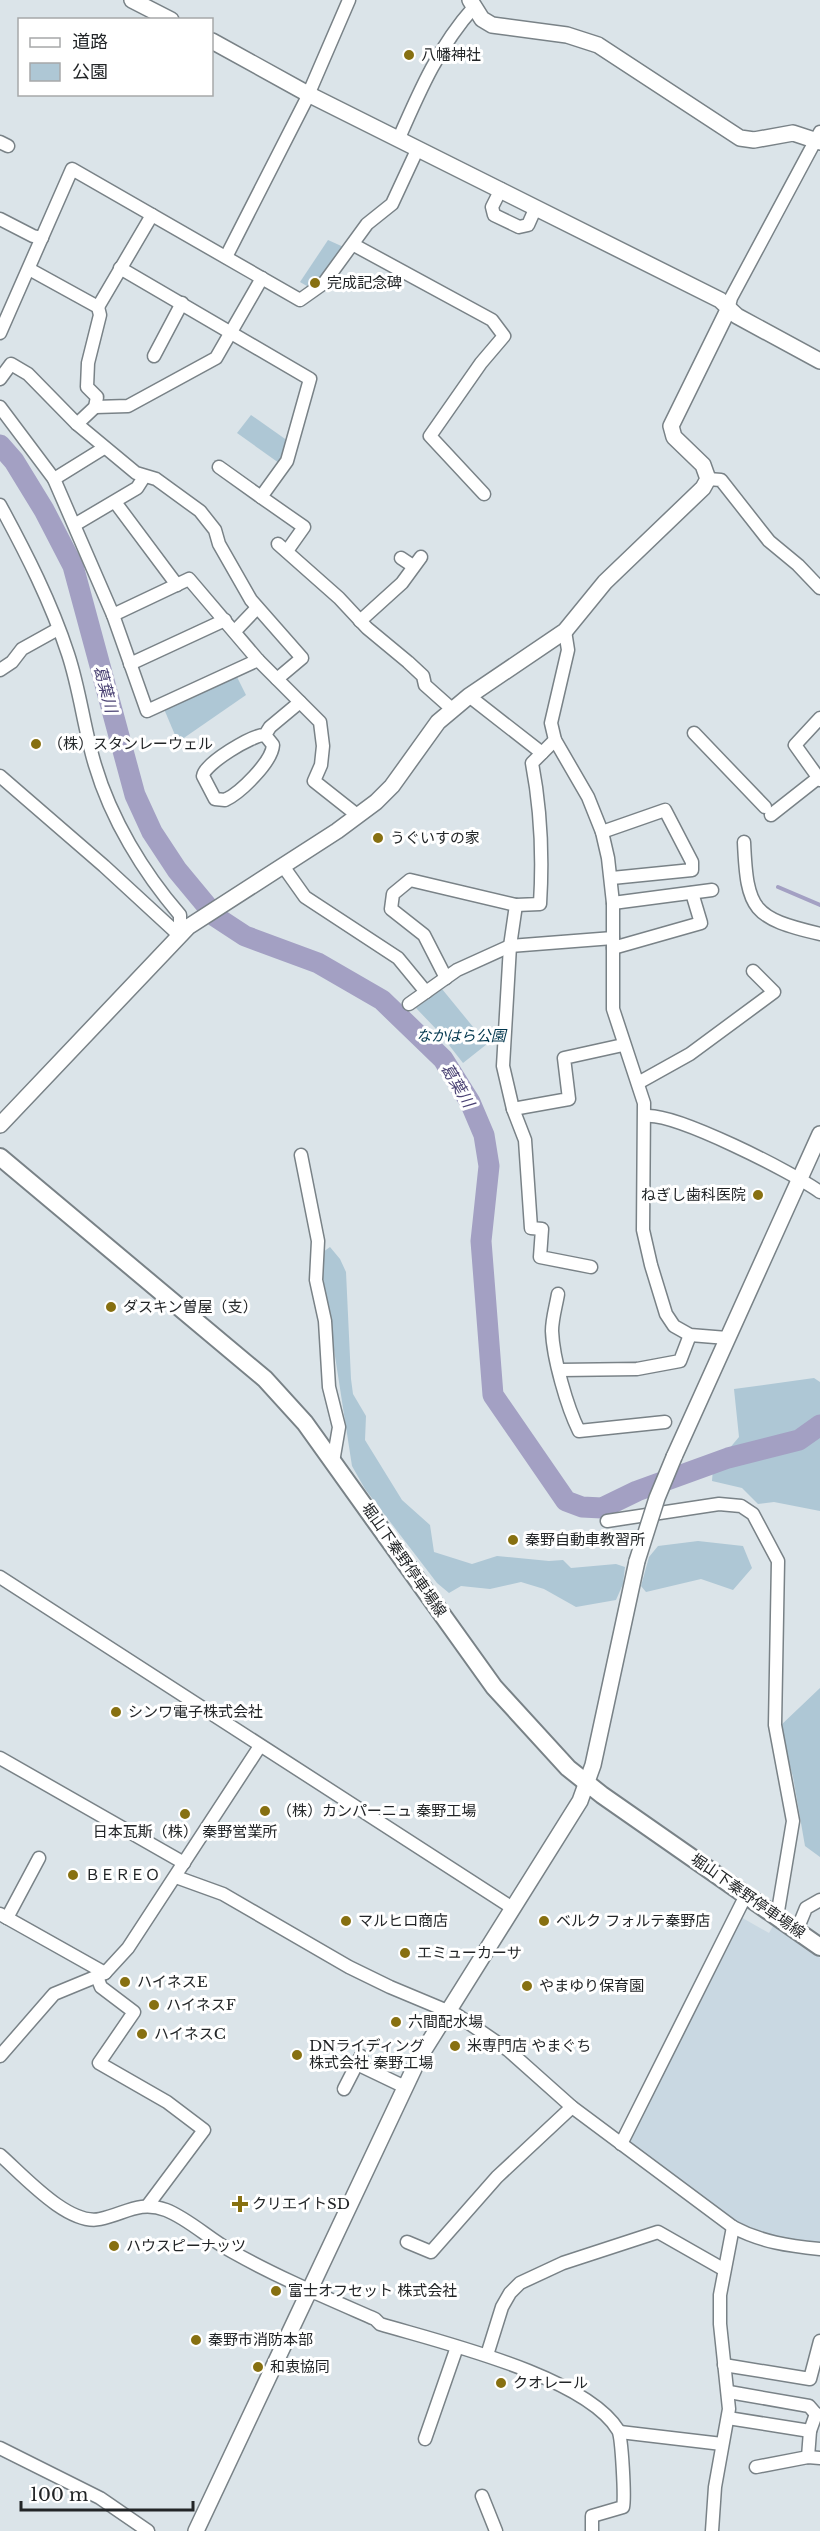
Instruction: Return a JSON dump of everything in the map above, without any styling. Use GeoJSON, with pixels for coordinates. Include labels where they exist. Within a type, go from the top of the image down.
{"type":"FeatureCollection","features":[{"type":"Feature","properties":{"kind":"main road","name":"堀山下秦野停車場線"},"geometry":{"type":"LineString","coordinates":[[0,1157],[265,1379],[305,1423],[494,1687],[568,1768],[602,1795],[820,1947]]}},
{"type":"Feature","properties":{"kind":"street"},"geometry":{"type":"LineString","coordinates":[[132,0],[167,18]]}},
{"type":"Feature","properties":{"kind":"street"},"geometry":{"type":"LineString","coordinates":[[226,257],[308,94],[349,0]]}},
{"type":"Feature","properties":{"kind":"street"},"geometry":{"type":"LineString","coordinates":[[0,1125],[184,931],[357,815],[392,786],[438,722],[469,696],[565,631],[604,582],[703,488],[708,479],[703,465],[674,437],[670,426],[728,310],[731,298],[819,138],[793,134],[754,140],[740,138],[598,45],[567,35],[492,25],[482,19],[472,4],[428,71],[399,138]]}},
{"type":"Feature","properties":{"kind":"street"},"geometry":{"type":"LineString","coordinates":[[213,42],[308,94],[720,300],[728,310],[820,361]]}},
{"type":"Feature","properties":{"kind":"street"},"geometry":{"type":"LineString","coordinates":[[0,333],[30,269],[72,168],[300,300],[324,283],[368,224],[392,204],[418,148]]}},
{"type":"Feature","properties":{"kind":"street"},"geometry":{"type":"LineString","coordinates":[[501,189],[492,207],[494,215],[519,227],[528,225],[536,207]]}},
{"type":"Feature","properties":{"kind":"street"},"geometry":{"type":"LineString","coordinates":[[77,424],[94,407],[97,396],[87,387],[88,363],[100,315],[98,307],[152,215]]}},
{"type":"Feature","properties":{"kind":"street"},"geometry":{"type":"LineString","coordinates":[[0,219],[33,236],[42,238]]}},
{"type":"Feature","properties":{"kind":"street"},"geometry":{"type":"LineString","coordinates":[[354,245],[492,320],[504,336],[430,436],[484,494]]}},
{"type":"Feature","properties":{"kind":"street"},"geometry":{"type":"LineString","coordinates":[[120,268],[232,331],[310,379],[287,461],[261,497]]}},
{"type":"Feature","properties":{"kind":"street"},"geometry":{"type":"LineString","coordinates":[[30,269],[98,307]]}},
{"type":"Feature","properties":{"kind":"street"},"geometry":{"type":"LineString","coordinates":[[94,407],[128,406],[216,358],[262,278]]}},
{"type":"Feature","properties":{"kind":"street"},"geometry":{"type":"LineString","coordinates":[[154,356],[183,303]]}},
{"type":"Feature","properties":{"kind":"street"},"geometry":{"type":"LineString","coordinates":[[0,380],[11,364],[28,374],[104,448],[144,477],[156,479],[200,511],[215,530],[238,580],[257,608],[302,658],[278,679]]}},
{"type":"Feature","properties":{"kind":"street"},"geometry":{"type":"LineString","coordinates":[[0,408],[54,479],[76,524],[113,615],[147,711],[258,660]]}},
{"type":"Feature","properties":{"kind":"street"},"geometry":{"type":"LineString","coordinates":[[54,479],[104,448]]}},
{"type":"Feature","properties":{"kind":"street"},"geometry":{"type":"LineString","coordinates":[[219,467],[304,527],[283,548],[360,621],[423,676],[426,685],[452,709]]}},
{"type":"Feature","properties":{"kind":"street"},"geometry":{"type":"LineString","coordinates":[[76,524],[137,488],[144,477]]}},
{"type":"Feature","properties":{"kind":"street"},"geometry":{"type":"LineString","coordinates":[[708,479],[722,480],[769,541],[798,565],[820,588]]}},
{"type":"Feature","properties":{"kind":"street"},"geometry":{"type":"LineString","coordinates":[[115,502],[177,585]]}},
{"type":"Feature","properties":{"kind":"street"},"geometry":{"type":"LineString","coordinates":[[0,505],[28,556],[69,655],[103,789],[115,816],[153,881],[180,915],[184,931]]}},
{"type":"Feature","properties":{"kind":"street"},"geometry":{"type":"LineString","coordinates":[[360,621],[402,583],[417,562],[400,558]]}},
{"type":"Feature","properties":{"kind":"street"},"geometry":{"type":"LineString","coordinates":[[113,615],[189,579],[258,660],[320,722],[323,746],[321,765],[314,781],[357,815]]}},
{"type":"Feature","properties":{"kind":"street"},"geometry":{"type":"LineString","coordinates":[[235,631],[257,608]]}},
{"type":"Feature","properties":{"kind":"street"},"geometry":{"type":"LineString","coordinates":[[130,664],[225,620]]}},
{"type":"Feature","properties":{"kind":"street"},"geometry":{"type":"LineString","coordinates":[[0,670],[12,662],[22,649],[58,629]]}},
{"type":"Feature","properties":{"kind":"street"},"geometry":{"type":"LineString","coordinates":[[565,631],[568,650],[551,723],[555,740],[588,797],[602,832],[612,878],[613,1009],[623,1045],[638,1083],[646,1116],[643,1230],[666,1314],[674,1326],[690,1335],[727,1338]]}},
{"type":"Feature","properties":{"kind":"street"},"geometry":{"type":"LineString","coordinates":[[469,696],[542,753]]}},
{"type":"Feature","properties":{"kind":"street"},"geometry":{"type":"LineString","coordinates":[[266,735],[273,745],[272,754],[238,792],[225,800],[215,799],[204,781],[203,771],[254,736],[266,735],[279,718],[300,702]]}},
{"type":"Feature","properties":{"kind":"street"},"geometry":{"type":"LineString","coordinates":[[694,734],[768,811],[819,779],[795,745],[820,718]]}},
{"type":"Feature","properties":{"kind":"street"},"geometry":{"type":"LineString","coordinates":[[446,978],[424,935],[391,909],[393,894],[410,880],[516,905],[540,904],[543,860],[539,802],[532,763],[555,740]]}},
{"type":"Feature","properties":{"kind":"street"},"geometry":{"type":"LineString","coordinates":[[0,776],[104,866],[184,931]]}},
{"type":"Feature","properties":{"kind":"street"},"geometry":{"type":"LineString","coordinates":[[602,832],[665,810],[692,862],[692,870],[612,878]]}},
{"type":"Feature","properties":{"kind":"street"},"geometry":{"type":"LineString","coordinates":[[744,842],[750,895],[761,911],[773,921],[820,934]]}},
{"type":"Feature","properties":{"kind":"street"},"geometry":{"type":"LineString","coordinates":[[282,866],[305,897],[398,958],[426,992]]}},
{"type":"Feature","properties":{"kind":"street"},"geometry":{"type":"LineString","coordinates":[[613,903],[712,890]]}},
{"type":"Feature","properties":{"kind":"street"},"geometry":{"type":"LineString","coordinates":[[409,1004],[483,956],[510,946],[613,943],[701,923],[692,894]]}},
{"type":"Feature","properties":{"kind":"street"},"geometry":{"type":"LineString","coordinates":[[516,905],[510,946],[503,1066],[513,1109],[525,1140],[531,1228],[542,1229],[540,1257],[591,1267]]}},
{"type":"Feature","properties":{"kind":"street"},"geometry":{"type":"LineString","coordinates":[[638,1083],[690,1054],[774,992],[753,971]]}},
{"type":"Feature","properties":{"kind":"street"},"geometry":{"type":"LineString","coordinates":[[513,1109],[569,1098],[564,1058],[623,1045]]}},
{"type":"Feature","properties":{"kind":"street"},"geometry":{"type":"LineString","coordinates":[[646,1116],[653,1115],[687,1126],[800,1178],[820,1192]]}},
{"type":"Feature","properties":{"kind":"street"},"geometry":{"type":"LineString","coordinates":[[196,2531],[405,2087],[446,2013],[580,1801],[587,1782],[636,1561],[657,1498],[820,1134]]}},
{"type":"Feature","properties":{"kind":"street"},"geometry":{"type":"LineString","coordinates":[[301,1155],[318,1241],[316,1280],[325,1321],[329,1387],[339,1427],[333,1462]]}},
{"type":"Feature","properties":{"kind":"street"},"geometry":{"type":"LineString","coordinates":[[558,1294],[552,1328],[553,1348],[568,1409],[579,1431],[665,1422]]}},
{"type":"Feature","properties":{"kind":"street"},"geometry":{"type":"LineString","coordinates":[[560,1370],[636,1369],[680,1361],[690,1335]]}},
{"type":"Feature","properties":{"kind":"street"},"geometry":{"type":"LineString","coordinates":[[607,1521],[719,1504],[741,1506],[753,1514],[778,1561],[775,1725],[793,1821],[777,1917]]}},
{"type":"Feature","properties":{"kind":"street"},"geometry":{"type":"LineString","coordinates":[[0,1577],[511,1907]]}},
{"type":"Feature","properties":{"kind":"street"},"geometry":{"type":"LineString","coordinates":[[0,2056],[54,1994],[101,1975],[128,1948],[260,1746]]}},
{"type":"Feature","properties":{"kind":"street"},"geometry":{"type":"LineString","coordinates":[[0,1758],[184,1863]]}},
{"type":"Feature","properties":{"kind":"street"},"geometry":{"type":"LineString","coordinates":[[39,1858],[4,1916],[101,1975]]}},
{"type":"Feature","properties":{"kind":"street"},"geometry":{"type":"LineString","coordinates":[[176,1877],[223,1894],[349,1966],[446,2013],[457,2015],[508,2050],[572,2107],[733,2227],[750,2236],[772,2242],[820,2249]]}},
{"type":"Feature","properties":{"kind":"street"},"geometry":{"type":"LineString","coordinates":[[621,2144],[746,1895]]}},
{"type":"Feature","properties":{"kind":"street"},"geometry":{"type":"LineString","coordinates":[[797,1930],[806,1908],[820,1900]]}},
{"type":"Feature","properties":{"kind":"street"},"geometry":{"type":"LineString","coordinates":[[101,1975],[101,1987],[134,2012],[99,2063],[167,2102],[204,2130],[148,2205]]}},
{"type":"Feature","properties":{"kind":"street"},"geometry":{"type":"LineString","coordinates":[[344,2089],[359,2060],[405,2087]]}},
{"type":"Feature","properties":{"kind":"street"},"geometry":{"type":"LineString","coordinates":[[407,2242],[431,2252],[497,2177],[572,2107]]}},
{"type":"Feature","properties":{"kind":"street"},"geometry":{"type":"LineString","coordinates":[[0,2155],[30,2184],[79,2219],[100,2219],[132,2206],[148,2205],[169,2211],[230,2250],[375,2319],[380,2324],[487,2355],[570,2391],[609,2420],[620,2432],[725,2448]]}},
{"type":"Feature","properties":{"kind":"street"},"geometry":{"type":"LineString","coordinates":[[712,2531],[715,2487],[725,2448],[728,2418],[729,2392],[720,2324],[723,2269],[733,2227]]}},
{"type":"Feature","properties":{"kind":"street"},"geometry":{"type":"LineString","coordinates":[[487,2355],[502,2307],[510,2293],[520,2283],[563,2263],[658,2232],[723,2269]]}},
{"type":"Feature","properties":{"kind":"street"},"geometry":{"type":"LineString","coordinates":[[724,2366],[810,2379],[820,2341]]}},
{"type":"Feature","properties":{"kind":"street"},"geometry":{"type":"LineString","coordinates":[[425,2439],[457,2347]]}},
{"type":"Feature","properties":{"kind":"street"},"geometry":{"type":"LineString","coordinates":[[729,2392],[809,2406],[818,2414],[810,2431],[814,2458],[756,2467]]}},
{"type":"Feature","properties":{"kind":"street"},"geometry":{"type":"LineString","coordinates":[[728,2418],[810,2431]]}},
{"type":"Feature","properties":{"kind":"street"},"geometry":{"type":"LineString","coordinates":[[592,2531],[592,2516],[623,2507],[620,2432]]}},
{"type":"Feature","properties":{"kind":"street"},"geometry":{"type":"LineString","coordinates":[[0,2448],[100,2498],[148,2531]]}},
{"type":"Feature","properties":{"kind":"street"},"geometry":{"type":"LineString","coordinates":[[482,2496],[496,2531]]}},
{"type":"Feature","properties":{"kind":"shaded area"},"geometry":{"type":"Polygon","coordinates":[[[739,1916],[769,1933],[773,1926],[820,1958],[820,2245],[763,2236],[744,2228],[629,2144],[628,2140],[739,1916]]]}},
{"type":"Feature","properties":{"kind":"green space"},"geometry":{"type":"Polygon","coordinates":[[[328,240],[348,249],[312,289],[300,282],[328,240]]]}},
{"type":"Feature","properties":{"kind":"green space"},"geometry":{"type":"Polygon","coordinates":[[[251,415],[288,441],[279,463],[237,433],[251,415]]]}},
{"type":"Feature","properties":{"kind":"green space"},"geometry":{"type":"Polygon","coordinates":[[[236,675],[246,695],[178,742],[164,709],[236,675]]]}},
{"type":"Feature","properties":{"kind":"green space","name":"なかはら公園"},"geometry":{"type":"Polygon","coordinates":[[[442,989],[487,1044],[463,1063],[416,1008],[442,989]]]}},
{"type":"Feature","properties":{"kind":"green space"},"geometry":{"type":"Polygon","coordinates":[[[330,1247],[340,1259],[346,1272],[351,1379],[353,1394],[366,1416],[365,1440],[402,1500],[430,1525],[434,1552],[472,1564],[497,1556],[549,1561],[563,1560],[571,1568],[616,1564],[625,1567],[623,1584],[616,1600],[576,1607],[544,1589],[521,1582],[490,1589],[461,1586],[449,1593],[437,1583],[365,1489],[352,1466],[322,1272],[323,1252],[330,1247]]]}},
{"type":"Feature","properties":{"kind":"green space"},"geometry":{"type":"Polygon","coordinates":[[[814,1378],[820,1382],[820,1511],[774,1502],[758,1504],[742,1488],[712,1481],[713,1468],[739,1437],[734,1389],[814,1378]]]}},
{"type":"Feature","properties":{"kind":"green space"},"geometry":{"type":"Polygon","coordinates":[[[698,1541],[743,1546],[752,1568],[733,1590],[701,1579],[646,1592],[641,1586],[649,1557],[658,1546],[698,1541]]]}},
{"type":"Feature","properties":{"kind":"green space"},"geometry":{"type":"Polygon","coordinates":[[[820,1688],[820,1857],[805,1846],[793,1777],[779,1727],[820,1688]]]}},
{"type":"Feature","properties":{"kind":"waterway","name":"葛葉川"},"geometry":{"type":"LineString","coordinates":[[0,445],[14,461],[44,510],[73,566],[135,795],[152,832],[177,870],[216,917],[245,936],[318,963],[382,1000],[443,1059],[470,1102],[484,1135],[489,1166],[481,1241],[493,1395],[566,1501],[582,1507],[602,1508],[637,1491],[728,1458],[799,1440],[820,1425]]}},
{"type":"Feature","properties":{"kind":"waterway"},"geometry":{"type":"LineString","coordinates":[[778,887],[820,905]]}},
{"type":"Feature","properties":{"kind":"place","name":"八幡神社"},"geometry":{"type":"Point","coordinates":[409,55]}},
{"type":"Feature","properties":{"kind":"place","name":"完成記念碑"},"geometry":{"type":"Point","coordinates":[315,283]}},
{"type":"Feature","properties":{"kind":"place","name":"（株）スタンレーウェル"},"geometry":{"type":"Point","coordinates":[36,744]}},
{"type":"Feature","properties":{"kind":"place","name":"うぐいすの家"},"geometry":{"type":"Point","coordinates":[378,838]}},
{"type":"Feature","properties":{"kind":"place","name":"ねぎし歯科医院"},"geometry":{"type":"Point","coordinates":[758,1195]}},
{"type":"Feature","properties":{"kind":"place","name":"ダスキン曽屋（支）"},"geometry":{"type":"Point","coordinates":[111,1307]}},
{"type":"Feature","properties":{"kind":"place","name":"秦野自動車教習所"},"geometry":{"type":"Point","coordinates":[513,1540]}},
{"type":"Feature","properties":{"kind":"place","name":"シンワ電子株式会社"},"geometry":{"type":"Point","coordinates":[116,1712]}},
{"type":"Feature","properties":{"kind":"place","name":"（株）カンパーニュ 秦野工場"},"geometry":{"type":"Point","coordinates":[265,1811]}},
{"type":"Feature","properties":{"kind":"place","name":"日本瓦斯（株） 秦野営業所"},"geometry":{"type":"Point","coordinates":[185,1814]}},
{"type":"Feature","properties":{"kind":"place","name":"ＢＥＲＥＯ"},"geometry":{"type":"Point","coordinates":[73,1875]}},
{"type":"Feature","properties":{"kind":"place","name":"マルヒロ商店"},"geometry":{"type":"Point","coordinates":[346,1921]}},
{"type":"Feature","properties":{"kind":"place","name":"ベルク フォルテ秦野店"},"geometry":{"type":"Point","coordinates":[544,1921]}},
{"type":"Feature","properties":{"kind":"place","name":"エミューカーサ"},"geometry":{"type":"Point","coordinates":[405,1953]}},
{"type":"Feature","properties":{"kind":"place","name":"ハイネスE"},"geometry":{"type":"Point","coordinates":[125,1982]}},
{"type":"Feature","properties":{"kind":"place","name":"やまゆり保育園"},"geometry":{"type":"Point","coordinates":[527,1986]}},
{"type":"Feature","properties":{"kind":"place","name":"ハイネスF"},"geometry":{"type":"Point","coordinates":[154,2005]}},
{"type":"Feature","properties":{"kind":"place","name":"六間配水場"},"geometry":{"type":"Point","coordinates":[396,2022]}},
{"type":"Feature","properties":{"kind":"place","name":"ハイネスC"},"geometry":{"type":"Point","coordinates":[142,2034]}},
{"type":"Feature","properties":{"kind":"place","name":"米専門店 やまぐち"},"geometry":{"type":"Point","coordinates":[455,2046]}},
{"type":"Feature","properties":{"kind":"place","name":"DNライディング 株式会社 秦野工場"},"geometry":{"type":"Point","coordinates":[297,2055]}},
{"type":"Feature","properties":{"kind":"place","name":"クリエイトSD"},"geometry":{"type":"Point","coordinates":[240,2204]}},
{"type":"Feature","properties":{"kind":"place","name":"ハウスピーナッツ"},"geometry":{"type":"Point","coordinates":[114,2246]}},
{"type":"Feature","properties":{"kind":"place","name":"富士オフセット 株式会社"},"geometry":{"type":"Point","coordinates":[276,2291]}},
{"type":"Feature","properties":{"kind":"place","name":"秦野市消防本部"},"geometry":{"type":"Point","coordinates":[196,2340]}},
{"type":"Feature","properties":{"kind":"place","name":"和衷協同"},"geometry":{"type":"Point","coordinates":[258,2367]}},
{"type":"Feature","properties":{"kind":"place","name":"クオレール"},"geometry":{"type":"Point","coordinates":[501,2383]}}]}
